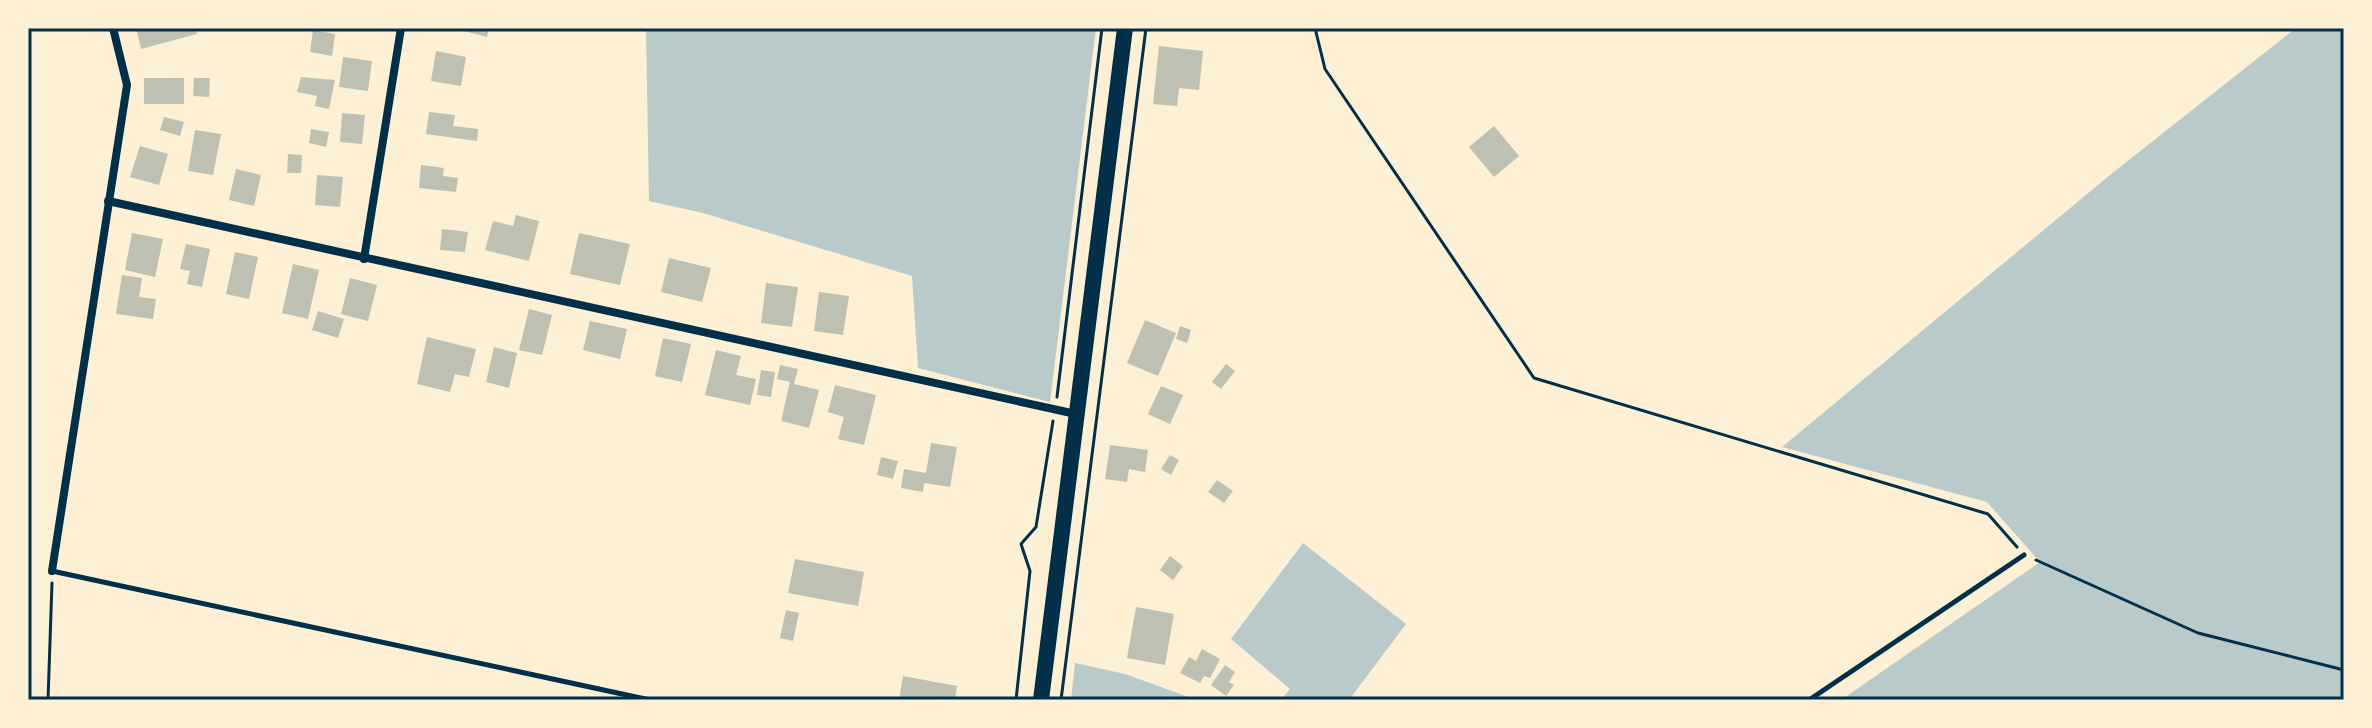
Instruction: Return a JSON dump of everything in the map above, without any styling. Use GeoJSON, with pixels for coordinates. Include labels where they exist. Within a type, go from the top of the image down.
{"type":"FeatureCollection","features":[{"type":"Feature","properties":{"kind":"main road"},"geometry":{"type":"LineString","coordinates":[[1041,700],[1125,28]]}},
{"type":"Feature","properties":{"kind":"street"},"geometry":{"type":"LineString","coordinates":[[52,571],[127,85],[113,28]]}},
{"type":"Feature","properties":{"kind":"street"},"geometry":{"type":"LineString","coordinates":[[364,259],[401,28]]}},
{"type":"Feature","properties":{"kind":"street"},"geometry":{"type":"LineString","coordinates":[[108,201],[1076,414]]}},
{"type":"Feature","properties":{"kind":"lane"},"geometry":{"type":"LineString","coordinates":[[1809,700],[2024,555]]}},
{"type":"Feature","properties":{"kind":"lane"},"geometry":{"type":"LineString","coordinates":[[52,571],[650,700]]}},
{"type":"Feature","properties":{"kind":"path"},"geometry":{"type":"LineString","coordinates":[[1016,700],[1030,571],[1021,544],[1036,527],[1055,410],[1102,28]]}},
{"type":"Feature","properties":{"kind":"path"},"geometry":{"type":"LineString","coordinates":[[1061,700],[1146,28]]}},
{"type":"Feature","properties":{"kind":"path"},"geometry":{"type":"LineString","coordinates":[[1315,28],[1325,69],[1534,378],[1988,514],[2024,555],[2198,633],[2344,670]]}},
{"type":"Feature","properties":{"kind":"path"},"geometry":{"type":"LineString","coordinates":[[48,700],[52,571]]}},
{"type":"Feature","properties":{"kind":"shaded area"},"geometry":{"type":"Polygon","coordinates":[[[646,28],[1096,28],[1050,402],[918,368],[912,276],[703,213],[649,201],[646,28]]]}},
{"type":"Feature","properties":{"kind":"shaded area"},"geometry":{"type":"Polygon","coordinates":[[[2296,28],[2344,28],[2344,700],[1841,700],[2040,562],[1987,502],[1782,447],[2110,175],[2296,28]]]}},
{"type":"Feature","properties":{"kind":"shaded area"},"geometry":{"type":"Polygon","coordinates":[[[1303,543],[1406,624],[1349,700],[1281,700],[1290,689],[1231,639],[1303,543]]]}},
{"type":"Feature","properties":{"kind":"shaded area"},"geometry":{"type":"Polygon","coordinates":[[[1075,663],[1125,674],[1197,700],[1071,700],[1075,663]]]}},
{"type":"Feature","properties":{"kind":"building"},"geometry":{"type":"Polygon","coordinates":[[[136,28],[195,28],[197,34],[141,49],[136,28]]]}},
{"type":"Feature","properties":{"kind":"building"},"geometry":{"type":"Polygon","coordinates":[[[453,28],[489,28],[487,37],[453,28]]]}},
{"type":"Feature","properties":{"kind":"building"},"geometry":{"type":"Polygon","coordinates":[[[313,30],[335,34],[332,56],[310,52],[313,30]]]}},
{"type":"Feature","properties":{"kind":"building"},"geometry":{"type":"Polygon","coordinates":[[[1159,46],[1203,51],[1199,90],[1179,88],[1177,106],[1153,104],[1159,46]]]}},
{"type":"Feature","properties":{"kind":"building"},"geometry":{"type":"Polygon","coordinates":[[[436,51],[466,57],[461,86],[431,81],[436,51]]]}},
{"type":"Feature","properties":{"kind":"building"},"geometry":{"type":"Polygon","coordinates":[[[343,57],[372,61],[368,91],[339,87],[343,57]]]}},
{"type":"Feature","properties":{"kind":"building"},"geometry":{"type":"Polygon","coordinates":[[[301,77],[335,80],[329,109],[315,106],[317,96],[297,92],[301,77]]]}},
{"type":"Feature","properties":{"kind":"building"},"geometry":{"type":"Polygon","coordinates":[[[144,78],[184,78],[184,104],[144,104],[144,78]]]}},
{"type":"Feature","properties":{"kind":"building"},"geometry":{"type":"Polygon","coordinates":[[[194,78],[210,78],[209,97],[193,96],[194,78]]]}},
{"type":"Feature","properties":{"kind":"building"},"geometry":{"type":"Polygon","coordinates":[[[429,112],[455,115],[453,126],[478,129],[477,141],[426,134],[429,112]]]}},
{"type":"Feature","properties":{"kind":"building"},"geometry":{"type":"Polygon","coordinates":[[[342,113],[365,115],[362,144],[340,142],[342,113]]]}},
{"type":"Feature","properties":{"kind":"building"},"geometry":{"type":"Polygon","coordinates":[[[164,117],[184,122],[180,136],[160,130],[164,117]]]}},
{"type":"Feature","properties":{"kind":"building"},"geometry":{"type":"Polygon","coordinates":[[[1494,126],[1519,156],[1494,177],[1469,147],[1494,126]]]}},
{"type":"Feature","properties":{"kind":"building"},"geometry":{"type":"Polygon","coordinates":[[[311,129],[329,132],[326,147],[309,143],[311,129]]]}},
{"type":"Feature","properties":{"kind":"building"},"geometry":{"type":"Polygon","coordinates":[[[195,130],[221,134],[213,175],[188,171],[195,130]]]}},
{"type":"Feature","properties":{"kind":"building"},"geometry":{"type":"Polygon","coordinates":[[[140,146],[168,154],[159,185],[130,177],[140,146]]]}},
{"type":"Feature","properties":{"kind":"building"},"geometry":{"type":"Polygon","coordinates":[[[288,154],[302,155],[301,173],[287,173],[288,154]]]}},
{"type":"Feature","properties":{"kind":"building"},"geometry":{"type":"Polygon","coordinates":[[[421,165],[444,168],[443,176],[458,178],[456,192],[419,188],[421,165]]]}},
{"type":"Feature","properties":{"kind":"building"},"geometry":{"type":"Polygon","coordinates":[[[236,169],[261,175],[254,206],[229,200],[236,169]]]}},
{"type":"Feature","properties":{"kind":"building"},"geometry":{"type":"Polygon","coordinates":[[[317,175],[343,177],[340,207],[315,205],[317,175]]]}},
{"type":"Feature","properties":{"kind":"building"},"geometry":{"type":"Polygon","coordinates":[[[516,215],[539,221],[529,261],[485,250],[493,221],[513,226],[516,215]]]}},
{"type":"Feature","properties":{"kind":"building"},"geometry":{"type":"Polygon","coordinates":[[[442,229],[468,232],[465,252],[440,250],[442,229]]]}},
{"type":"Feature","properties":{"kind":"building"},"geometry":{"type":"Polygon","coordinates":[[[132,233],[163,239],[155,277],[125,270],[132,233]]]}},
{"type":"Feature","properties":{"kind":"building"},"geometry":{"type":"Polygon","coordinates":[[[579,233],[630,244],[620,285],[570,274],[579,233]]]}},
{"type":"Feature","properties":{"kind":"building"},"geometry":{"type":"Polygon","coordinates":[[[186,244],[210,249],[202,287],[187,284],[190,271],[180,269],[186,244]]]}},
{"type":"Feature","properties":{"kind":"building"},"geometry":{"type":"Polygon","coordinates":[[[235,252],[258,257],[249,299],[226,294],[235,252]]]}},
{"type":"Feature","properties":{"kind":"building"},"geometry":{"type":"Polygon","coordinates":[[[669,258],[711,268],[702,302],[661,292],[669,258]]]}},
{"type":"Feature","properties":{"kind":"building"},"geometry":{"type":"Polygon","coordinates":[[[293,264],[319,270],[308,319],[282,313],[293,264]]]}},
{"type":"Feature","properties":{"kind":"building"},"geometry":{"type":"Polygon","coordinates":[[[122,275],[142,278],[139,297],[156,299],[153,319],[116,314],[122,275]]]}},
{"type":"Feature","properties":{"kind":"building"},"geometry":{"type":"Polygon","coordinates":[[[350,278],[377,285],[368,321],[341,314],[350,278]]]}},
{"type":"Feature","properties":{"kind":"building"},"geometry":{"type":"Polygon","coordinates":[[[766,283],[798,287],[792,327],[761,323],[766,283]]]}},
{"type":"Feature","properties":{"kind":"building"},"geometry":{"type":"Polygon","coordinates":[[[819,292],[849,296],[843,335],[814,331],[819,292]]]}},
{"type":"Feature","properties":{"kind":"building"},"geometry":{"type":"Polygon","coordinates":[[[529,309],[552,315],[542,355],[519,350],[529,309]]]}},
{"type":"Feature","properties":{"kind":"building"},"geometry":{"type":"Polygon","coordinates":[[[318,311],[344,319],[338,338],[312,330],[318,311]]]}},
{"type":"Feature","properties":{"kind":"building"},"geometry":{"type":"Polygon","coordinates":[[[1145,320],[1176,333],[1158,376],[1127,363],[1145,320]]]}},
{"type":"Feature","properties":{"kind":"building"},"geometry":{"type":"Polygon","coordinates":[[[590,321],[627,329],[620,359],[583,350],[590,321]]]}},
{"type":"Feature","properties":{"kind":"building"},"geometry":{"type":"Polygon","coordinates":[[[1180,326],[1191,330],[1187,343],[1176,339],[1180,326]]]}},
{"type":"Feature","properties":{"kind":"building"},"geometry":{"type":"Polygon","coordinates":[[[427,337],[476,349],[469,377],[455,374],[450,392],[417,384],[427,337]]]}},
{"type":"Feature","properties":{"kind":"building"},"geometry":{"type":"Polygon","coordinates":[[[663,338],[691,344],[682,382],[655,376],[663,338]]]}},
{"type":"Feature","properties":{"kind":"building"},"geometry":{"type":"Polygon","coordinates":[[[494,347],[517,353],[509,388],[486,382],[494,347]]]}},
{"type":"Feature","properties":{"kind":"building"},"geometry":{"type":"Polygon","coordinates":[[[716,350],[741,356],[736,375],[756,379],[750,405],[705,395],[716,350]]]}},
{"type":"Feature","properties":{"kind":"building"},"geometry":{"type":"Polygon","coordinates":[[[1226,364],[1235,371],[1221,389],[1212,382],[1226,364]]]}},
{"type":"Feature","properties":{"kind":"building"},"geometry":{"type":"Polygon","coordinates":[[[780,365],[798,369],[794,384],[819,390],[809,428],[781,421],[790,382],[777,379],[780,365]]]}},
{"type":"Feature","properties":{"kind":"building"},"geometry":{"type":"Polygon","coordinates":[[[761,370],[775,372],[771,397],[757,395],[761,370]]]}},
{"type":"Feature","properties":{"kind":"building"},"geometry":{"type":"Polygon","coordinates":[[[835,385],[876,395],[864,445],[838,439],[844,417],[828,412],[835,385]]]}},
{"type":"Feature","properties":{"kind":"building"},"geometry":{"type":"Polygon","coordinates":[[[1161,386],[1183,395],[1170,424],[1148,414],[1161,386]]]}},
{"type":"Feature","properties":{"kind":"building"},"geometry":{"type":"Polygon","coordinates":[[[931,443],[957,447],[950,487],[924,483],[923,492],[901,488],[904,469],[926,473],[931,443]]]}},
{"type":"Feature","properties":{"kind":"building"},"geometry":{"type":"Polygon","coordinates":[[[1110,445],[1148,450],[1145,472],[1129,469],[1127,482],[1105,479],[1110,445]]]}},
{"type":"Feature","properties":{"kind":"building"},"geometry":{"type":"Polygon","coordinates":[[[1170,455],[1179,460],[1171,475],[1161,469],[1170,455]]]}},
{"type":"Feature","properties":{"kind":"building"},"geometry":{"type":"Polygon","coordinates":[[[881,457],[898,461],[893,479],[877,475],[881,457]]]}},
{"type":"Feature","properties":{"kind":"building"},"geometry":{"type":"Polygon","coordinates":[[[1217,480],[1233,491],[1224,503],[1208,492],[1217,480]]]}},
{"type":"Feature","properties":{"kind":"building"},"geometry":{"type":"Polygon","coordinates":[[[1170,556],[1183,566],[1173,580],[1160,570],[1170,556]]]}},
{"type":"Feature","properties":{"kind":"building"},"geometry":{"type":"Polygon","coordinates":[[[795,559],[864,572],[858,606],[788,593],[795,559]]]}},
{"type":"Feature","properties":{"kind":"building"},"geometry":{"type":"Polygon","coordinates":[[[1136,607],[1174,614],[1165,665],[1127,658],[1136,607]]]}},
{"type":"Feature","properties":{"kind":"building"},"geometry":{"type":"Polygon","coordinates":[[[786,610],[799,613],[793,641],[780,638],[786,610]]]}},
{"type":"Feature","properties":{"kind":"building"},"geometry":{"type":"Polygon","coordinates":[[[1202,649],[1220,659],[1210,678],[1204,676],[1200,683],[1180,673],[1189,657],[1196,661],[1202,649]]]}},
{"type":"Feature","properties":{"kind":"building"},"geometry":{"type":"Polygon","coordinates":[[[1225,665],[1235,672],[1229,682],[1234,685],[1226,696],[1211,685],[1225,665]]]}},
{"type":"Feature","properties":{"kind":"building"},"geometry":{"type":"Polygon","coordinates":[[[903,676],[957,686],[955,700],[899,700],[903,676]]]}}]}
